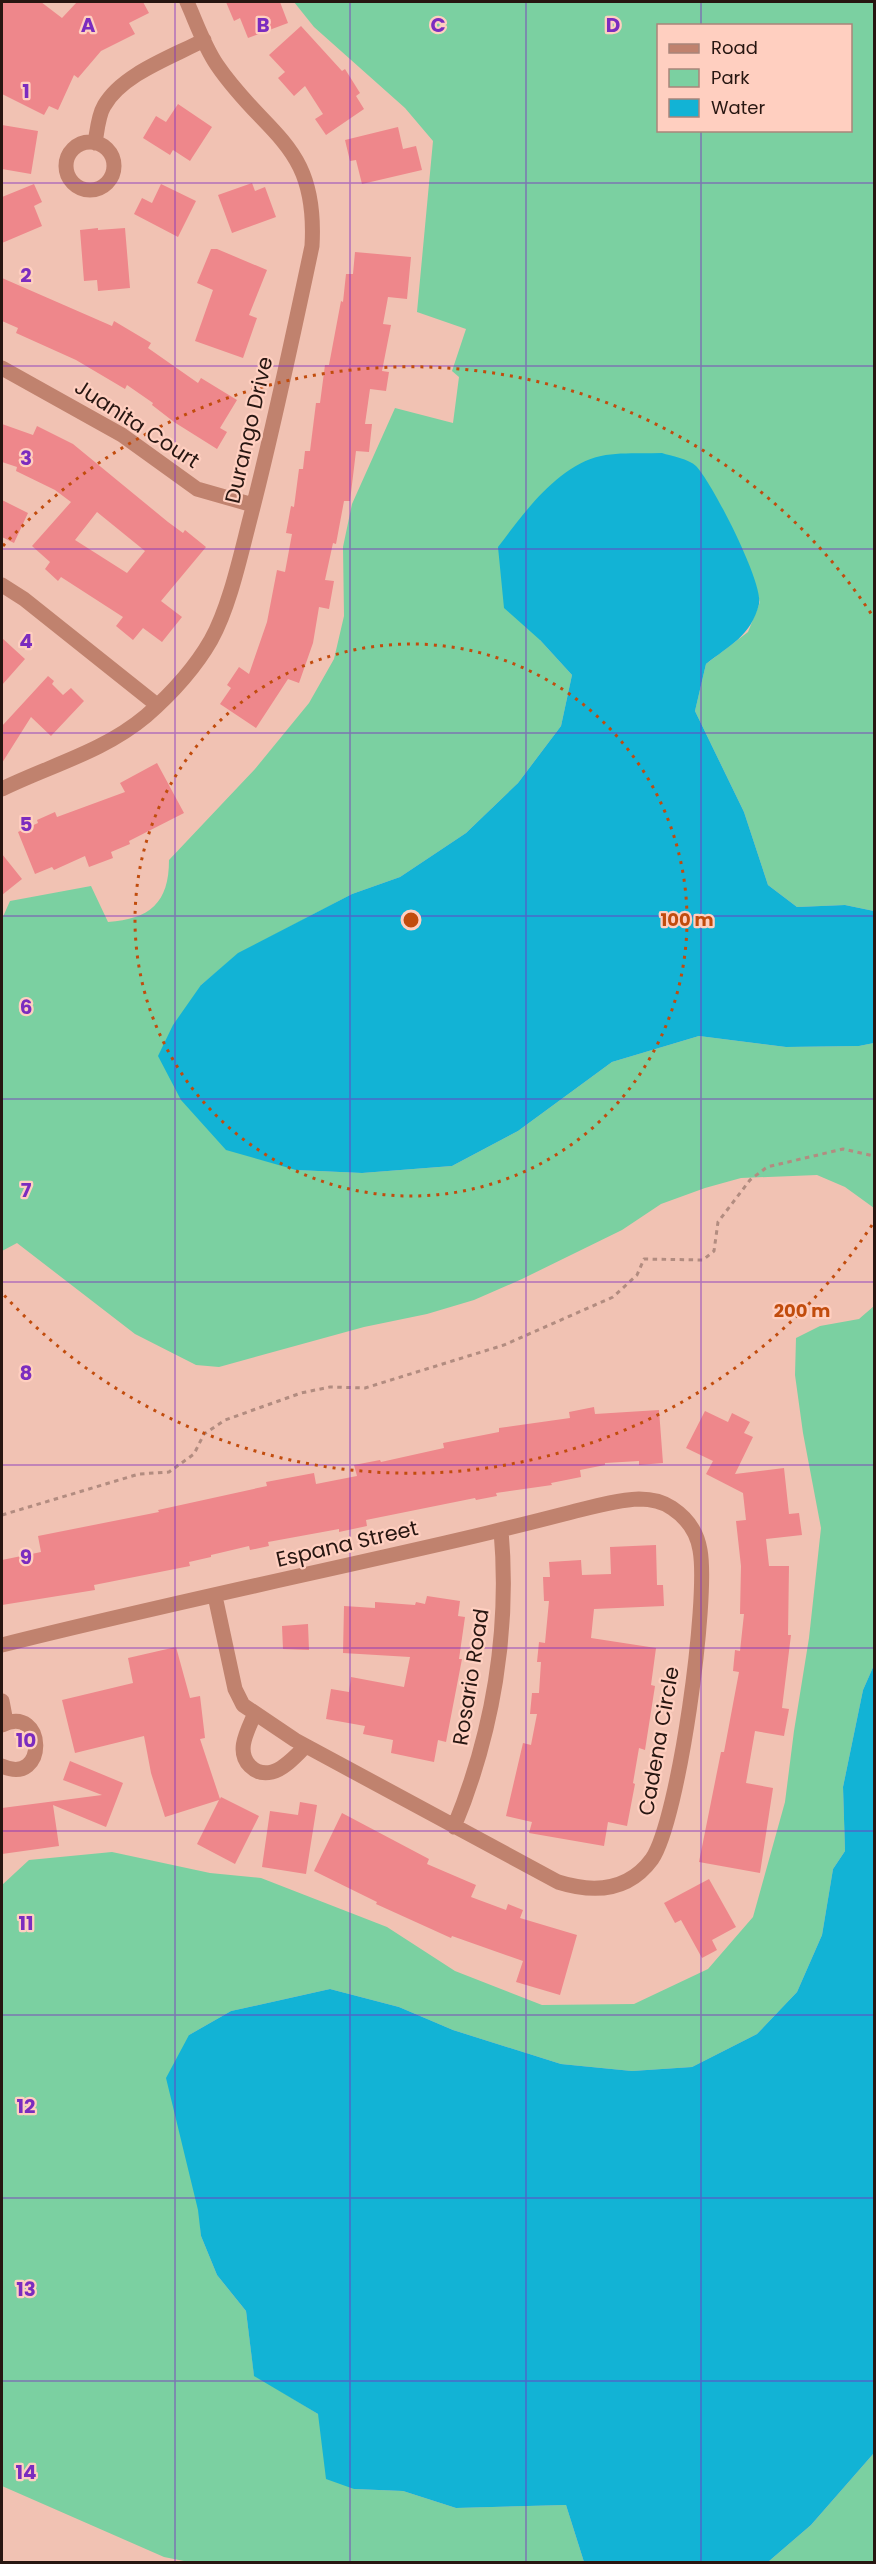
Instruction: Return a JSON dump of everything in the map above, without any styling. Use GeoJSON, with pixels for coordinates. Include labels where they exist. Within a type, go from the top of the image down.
{"type":"FeatureCollection","features":[{"type":"Feature","properties":{"kind":"street","name":"Durango Drive"},"geometry":{"type":"LineString","coordinates":[[2,789],[98,748],[120,735],[157,705],[191,668],[211,640],[239,559],[253,505],[312,246],[314,220],[311,195],[293,153],[281,135],[216,64],[187,2]]}},
{"type":"Feature","properties":{"kind":"street"},"geometry":{"type":"LineString","coordinates":[[95,143],[102,109],[114,92],[130,79],[204,40]]}},
{"type":"Feature","properties":{"kind":"street","name":"Juanita Court"},"geometry":{"type":"LineString","coordinates":[[2,368],[122,435],[197,489],[253,505]]}},
{"type":"Feature","properties":{"kind":"street"},"geometry":{"type":"LineString","coordinates":[[2,585],[24,599],[157,705]]}},
{"type":"Feature","properties":{"kind":"street","name":"Espana Street"},"geometry":{"type":"LineString","coordinates":[[2,1645],[609,1503],[638,1499],[655,1500],[673,1508],[693,1527]]}},
{"type":"Feature","properties":{"kind":"street","name":"Cadena Circle"},"geometry":{"type":"LineString","coordinates":[[215,1596],[235,1689],[243,1705],[306,1746],[558,1882],[584,1890],[610,1887],[633,1878],[652,1858],[663,1835],[678,1775],[698,1635],[703,1569],[700,1547],[693,1527]]}},
{"type":"Feature","properties":{"kind":"street","name":"Rosario Road"},"geometry":{"type":"LineString","coordinates":[[454,1827],[483,1748],[495,1682],[504,1617],[505,1570],[501,1530]]}},
{"type":"Feature","properties":{"kind":"street"},"geometry":{"type":"LineString","coordinates":[[2,1701],[4,1723],[14,1721],[28,1726],[36,1738],[37,1745],[32,1760],[27,1765],[12,1769],[2,1766]]}},
{"type":"Feature","properties":{"kind":"street"},"geometry":{"type":"LineString","coordinates":[[255,1713],[243,1751],[246,1761],[253,1769],[263,1773],[274,1772],[306,1746]]}},
{"type":"Feature","properties":{"kind":"path"},"geometry":{"type":"LineString","coordinates":[[2,1515],[139,1474],[169,1472],[194,1454],[204,1434],[225,1420],[301,1394],[330,1387],[365,1388],[504,1345],[613,1297],[636,1275],[644,1259],[703,1260],[714,1251],[718,1222],[750,1180],[767,1167],[843,1149],[874,1156]]}},
{"type":"Feature","properties":{"kind":"green space"},"geometry":{"type":"Polygon","coordinates":[[[294,2],[874,2],[874,911],[845,905],[797,907],[768,885],[744,812],[695,711],[706,664],[748,632],[760,602],[747,560],[540,640],[572,675],[561,726],[518,783],[466,833],[400,877],[352,894],[238,954],[201,985],[296,1170],[362,1173],[452,1166],[518,1131],[612,1062],[699,1036],[786,1047],[859,1046],[874,1043],[874,1208],[845,1187],[817,1175],[741,1178],[661,1204],[622,1230],[474,1300],[427,1314],[364,1327],[219,1367],[196,1365],[135,1334],[17,1243],[2,1251],[2,919],[10,901],[91,886],[108,922],[135,917],[154,906],[161,898],[165,887],[169,860],[255,769],[309,703],[334,659],[344,616],[343,547],[352,504],[395,408],[453,423],[459,377],[452,371],[466,329],[417,312],[433,141],[405,108],[314,27],[294,2]]]}},
{"type":"Feature","properties":{"kind":"green space"},"geometry":{"type":"Polygon","coordinates":[[[874,1306],[874,1665],[863,1690],[843,1787],[845,1851],[833,1869],[822,1935],[797,1992],[757,2034],[692,2067],[632,2071],[561,2064],[453,2030],[399,2007],[330,1989],[231,2011],[189,2035],[201,2236],[217,2275],[246,2311],[254,2375],[318,2414],[354,2489],[403,2491],[456,2508],[566,2505],[584,2562],[189,2562],[164,2557],[2,2486],[2,1885],[29,1860],[112,1852],[210,1873],[261,1878],[387,1927],[455,1971],[542,2005],[634,2004],[708,1969],[753,1917],[785,1802],[809,1638],[821,1528],[803,1433],[795,1375],[796,1338],[820,1326],[859,1319],[874,1306]]]}},
{"type":"Feature","properties":{"kind":"green space"},"geometry":{"type":"Polygon","coordinates":[[[874,2453],[874,2562],[768,2562],[811,2525],[874,2453]]]}},
{"type":"Feature","properties":{"kind":"water"},"geometry":{"type":"Polygon","coordinates":[[[662,453],[693,464],[704,476],[735,534],[754,576],[758,593],[759,604],[751,624],[738,639],[706,664],[695,711],[744,812],[768,885],[797,907],[845,905],[874,911],[874,1043],[859,1046],[786,1047],[699,1036],[612,1062],[518,1131],[452,1166],[362,1173],[296,1170],[226,1150],[181,1100],[158,1056],[173,1025],[201,985],[238,953],[352,894],[400,877],[466,833],[518,783],[561,726],[572,675],[540,640],[504,608],[498,547],[530,506],[570,469],[601,456],[662,453]]]}},
{"type":"Feature","properties":{"kind":"water"},"geometry":{"type":"Polygon","coordinates":[[[874,1665],[874,2453],[811,2525],[768,2562],[584,2562],[566,2505],[456,2508],[403,2491],[354,2489],[326,2479],[318,2414],[254,2376],[246,2311],[217,2275],[201,2236],[198,2210],[166,2078],[189,2035],[231,2011],[330,1989],[399,2007],[453,2030],[561,2064],[632,2071],[692,2067],[757,2034],[797,1992],[822,1935],[833,1869],[845,1851],[843,1787],[863,1690],[874,1665]]]}},
{"type":"Feature","properties":{"kind":"building"},"geometry":{"type":"Polygon","coordinates":[[[2,2],[41,2],[62,18],[77,2],[143,2],[149,13],[129,23],[135,34],[101,51],[78,78],[74,75],[58,110],[49,106],[44,115],[2,94],[2,2]]]}},
{"type":"Feature","properties":{"kind":"building"},"geometry":{"type":"Polygon","coordinates":[[[226,2],[280,2],[288,23],[248,38],[240,18],[234,21],[226,2]]]}},
{"type":"Feature","properties":{"kind":"building"},"geometry":{"type":"Polygon","coordinates":[[[301,26],[342,71],[345,69],[360,93],[356,96],[364,109],[326,135],[315,119],[323,114],[305,86],[294,96],[278,78],[285,72],[269,55],[301,26]]]}},
{"type":"Feature","properties":{"kind":"building"},"geometry":{"type":"Polygon","coordinates":[[[178,104],[212,127],[190,161],[173,150],[170,155],[143,138],[156,116],[166,122],[178,104]]]}},
{"type":"Feature","properties":{"kind":"building"},"geometry":{"type":"Polygon","coordinates":[[[2,125],[38,131],[31,174],[2,169],[2,125]]]}},
{"type":"Feature","properties":{"kind":"building"},"geometry":{"type":"Polygon","coordinates":[[[398,127],[403,149],[416,146],[422,170],[362,184],[356,160],[350,161],[345,140],[398,127]]]}},
{"type":"Feature","properties":{"kind":"building"},"geometry":{"type":"Polygon","coordinates":[[[252,183],[255,191],[265,187],[276,217],[232,233],[218,195],[252,183]]]}},
{"type":"Feature","properties":{"kind":"building"},"geometry":{"type":"Polygon","coordinates":[[[34,184],[42,202],[34,206],[42,226],[2,243],[2,197],[34,184]]]}},
{"type":"Feature","properties":{"kind":"building"},"geometry":{"type":"Polygon","coordinates":[[[161,184],[196,201],[178,237],[134,214],[142,198],[152,203],[161,184]]]}},
{"type":"Feature","properties":{"kind":"building"},"geometry":{"type":"Polygon","coordinates":[[[98,228],[98,230],[125,228],[130,288],[98,291],[97,280],[84,281],[80,230],[98,228]]]}},
{"type":"Feature","properties":{"kind":"building"},"geometry":{"type":"Polygon","coordinates":[[[211,249],[217,249],[267,270],[249,315],[257,318],[243,358],[195,341],[213,290],[197,283],[211,249]]]}},
{"type":"Feature","properties":{"kind":"building"},"geometry":{"type":"Polygon","coordinates":[[[355,252],[411,257],[407,299],[388,297],[383,324],[391,325],[382,371],[389,372],[386,391],[370,389],[365,424],[372,424],[369,452],[356,451],[350,501],[344,501],[336,544],[333,543],[325,580],[334,581],[329,609],[319,607],[313,643],[299,683],[288,679],[256,728],[220,704],[231,688],[227,685],[239,667],[249,674],[267,622],[277,570],[285,572],[292,534],[286,533],[291,506],[294,507],[299,469],[303,469],[305,451],[310,451],[316,403],[320,403],[325,365],[329,365],[341,301],[343,302],[346,274],[353,274],[355,252]]]}},
{"type":"Feature","properties":{"kind":"building"},"geometry":{"type":"Polygon","coordinates":[[[2,278],[112,326],[114,321],[151,343],[148,348],[198,383],[201,378],[237,400],[220,428],[227,432],[217,449],[174,422],[152,405],[153,403],[127,385],[125,389],[76,360],[16,333],[18,328],[2,321],[2,278]]]}},
{"type":"Feature","properties":{"kind":"building"},"geometry":{"type":"Polygon","coordinates":[[[2,424],[33,435],[37,426],[73,444],[168,522],[183,533],[185,530],[206,547],[161,601],[182,617],[162,642],[143,628],[133,640],[116,626],[123,617],[61,577],[58,581],[45,569],[50,562],[32,546],[71,502],[55,490],[16,471],[17,467],[2,462],[2,424]],[[97,512],[75,540],[127,573],[145,551],[97,512]]]}},
{"type":"Feature","properties":{"kind":"building"},"geometry":{"type":"Polygon","coordinates":[[[2,500],[28,513],[14,543],[2,537],[2,500]]]}},
{"type":"Feature","properties":{"kind":"building"},"geometry":{"type":"Polygon","coordinates":[[[2,638],[25,659],[2,685],[2,638]]]}},
{"type":"Feature","properties":{"kind":"building"},"geometry":{"type":"Polygon","coordinates":[[[48,676],[54,681],[52,684],[63,695],[71,688],[84,701],[51,736],[31,717],[2,763],[2,726],[48,676]]]}},
{"type":"Feature","properties":{"kind":"building"},"geometry":{"type":"Polygon","coordinates":[[[157,763],[184,813],[129,841],[130,844],[111,852],[113,858],[89,867],[85,856],[54,870],[52,867],[35,874],[18,832],[55,812],[57,817],[125,792],[120,783],[157,763]]]}},
{"type":"Feature","properties":{"kind":"building"},"geometry":{"type":"Polygon","coordinates":[[[2,854],[22,879],[2,895],[2,854]]]}},
{"type":"Feature","properties":{"kind":"building"},"geometry":{"type":"Polygon","coordinates":[[[594,1407],[595,1414],[659,1410],[663,1463],[639,1465],[639,1461],[605,1463],[605,1465],[580,1470],[581,1477],[551,1483],[552,1485],[496,1493],[497,1496],[476,1500],[475,1498],[366,1520],[367,1526],[268,1542],[269,1546],[250,1550],[249,1546],[189,1562],[190,1566],[94,1585],[95,1590],[2,1605],[2,1560],[41,1552],[38,1536],[159,1512],[158,1510],[267,1486],[266,1482],[314,1473],[316,1484],[357,1476],[354,1465],[380,1460],[381,1462],[444,1448],[443,1443],[499,1432],[499,1428],[570,1418],[569,1412],[594,1407]]]}},
{"type":"Feature","properties":{"kind":"building"},"geometry":{"type":"Polygon","coordinates":[[[705,1411],[728,1422],[732,1413],[750,1422],[744,1433],[753,1437],[735,1474],[784,1468],[789,1514],[799,1513],[802,1535],[766,1539],[769,1566],[789,1566],[788,1635],[791,1635],[782,1708],[789,1709],[784,1736],[755,1731],[746,1783],[773,1788],[760,1873],[699,1862],[721,1752],[724,1752],[739,1672],[733,1671],[735,1650],[740,1651],[744,1614],[740,1614],[741,1566],[736,1521],[746,1520],[743,1493],[706,1474],[713,1461],[686,1448],[705,1411]]]}},
{"type":"Feature","properties":{"kind":"building"},"geometry":{"type":"Polygon","coordinates":[[[656,1545],[657,1585],[663,1585],[664,1606],[594,1609],[591,1638],[656,1648],[651,1685],[655,1686],[645,1750],[639,1748],[627,1826],[608,1822],[604,1846],[529,1833],[532,1822],[506,1816],[523,1743],[531,1745],[537,1714],[530,1714],[532,1693],[539,1693],[541,1662],[537,1662],[539,1642],[545,1643],[549,1601],[544,1601],[543,1577],[550,1577],[549,1562],[581,1560],[582,1575],[611,1574],[610,1547],[656,1545]]]}},
{"type":"Feature","properties":{"kind":"building"},"geometry":{"type":"Polygon","coordinates":[[[427,1596],[460,1601],[458,1616],[465,1617],[459,1659],[462,1659],[446,1742],[438,1740],[434,1762],[391,1753],[393,1740],[363,1734],[365,1726],[326,1719],[331,1689],[349,1692],[351,1677],[404,1687],[410,1657],[343,1653],[344,1606],[375,1608],[375,1602],[425,1604],[427,1596]]]}},
{"type":"Feature","properties":{"kind":"building"},"geometry":{"type":"Polygon","coordinates":[[[308,1624],[309,1650],[283,1649],[282,1626],[308,1624]]]}},
{"type":"Feature","properties":{"kind":"building"},"geometry":{"type":"Polygon","coordinates":[[[176,1647],[190,1698],[200,1696],[205,1738],[200,1739],[220,1799],[221,1797],[259,1816],[235,1864],[197,1844],[219,1800],[165,1817],[151,1773],[144,1736],[75,1753],[62,1700],[133,1683],[128,1658],[176,1647]]]}},
{"type":"Feature","properties":{"kind":"building"},"geometry":{"type":"Polygon","coordinates":[[[70,1761],[123,1783],[106,1827],[53,1805],[59,1846],[2,1854],[2,1808],[102,1795],[63,1780],[70,1761]]]}},
{"type":"Feature","properties":{"kind":"building"},"geometry":{"type":"Polygon","coordinates":[[[300,1802],[317,1805],[306,1874],[262,1867],[270,1811],[298,1815],[300,1802]]]}},
{"type":"Feature","properties":{"kind":"building"},"geometry":{"type":"Polygon","coordinates":[[[342,1813],[429,1859],[427,1864],[476,1885],[471,1897],[506,1910],[508,1904],[523,1910],[520,1918],[577,1935],[560,1995],[516,1982],[523,1961],[452,1936],[451,1938],[376,1904],[377,1902],[314,1871],[342,1813]]]}},
{"type":"Feature","properties":{"kind":"building"},"geometry":{"type":"Polygon","coordinates":[[[709,1879],[736,1927],[712,1940],[717,1950],[702,1958],[681,1920],[675,1923],[664,1903],[709,1879]]]}}]}
